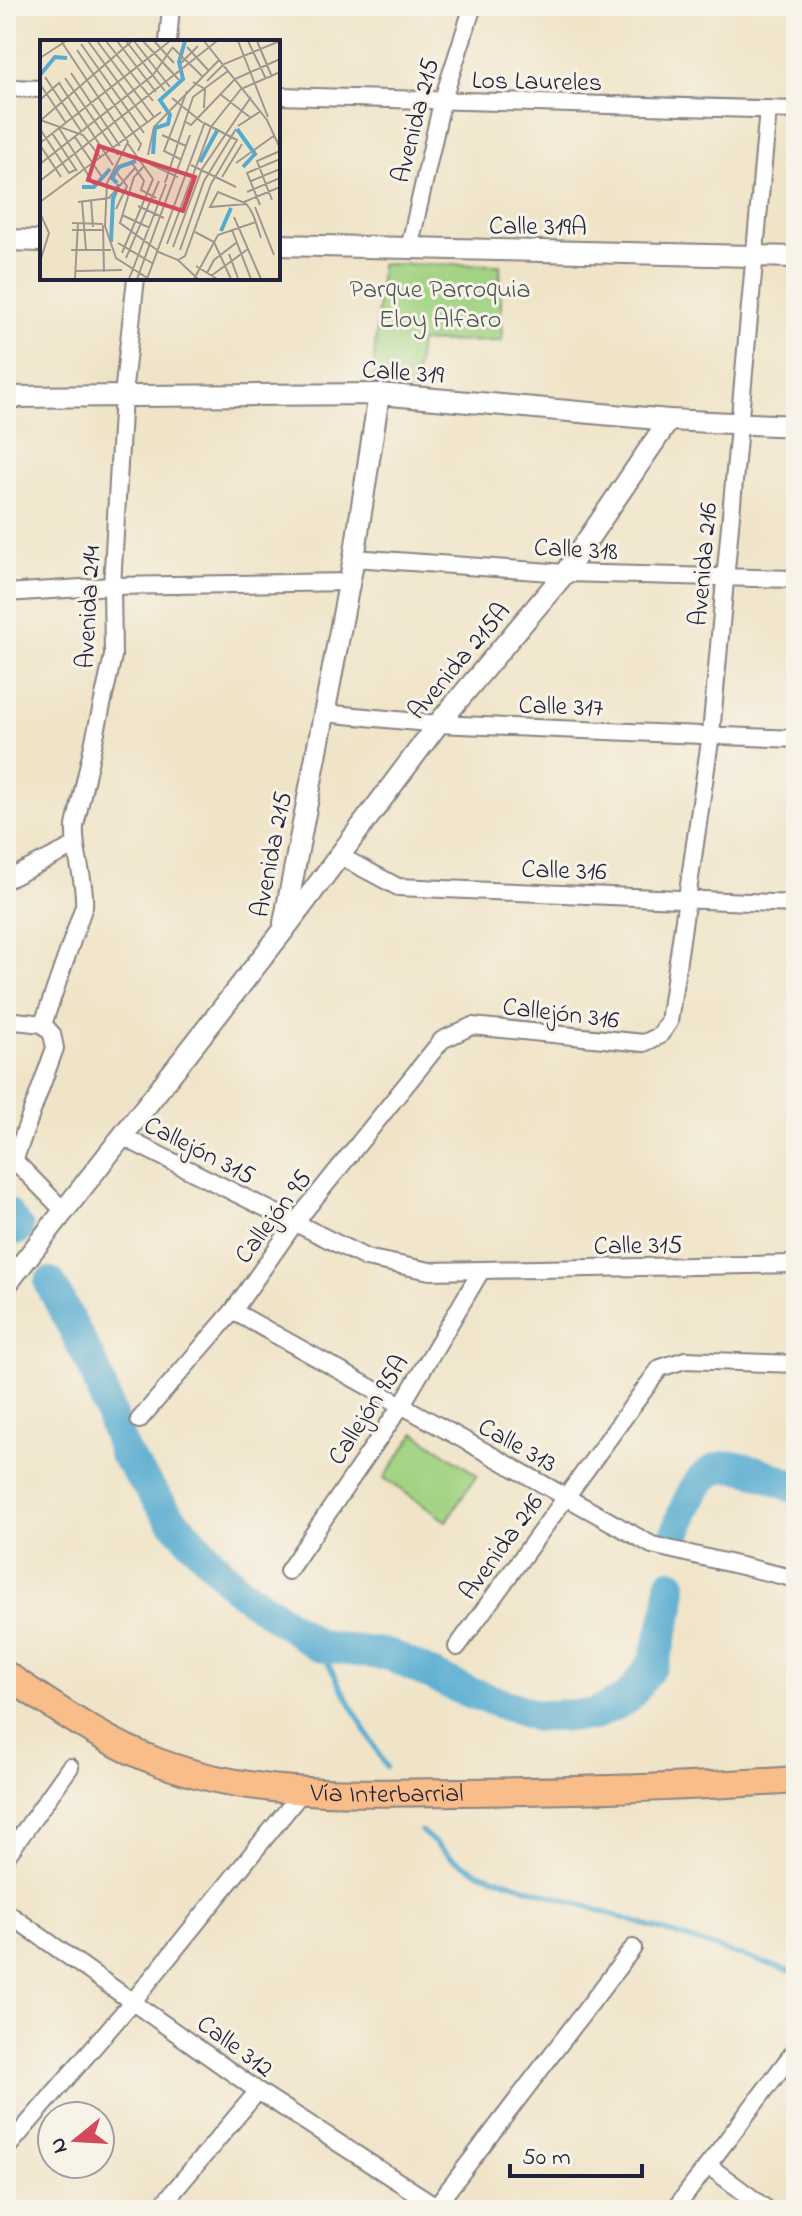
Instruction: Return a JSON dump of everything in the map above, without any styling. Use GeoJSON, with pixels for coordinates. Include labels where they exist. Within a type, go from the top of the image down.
{"type":"FeatureCollection","features":[{"type":"Feature","properties":{"kind":"main road","name":"Vía Interbarrial"},"geometry":{"type":"LineString","coordinates":[[6,1675],[82,1725],[159,1763],[216,1779],[302,1792],[548,1792],[796,1780]]}},
{"type":"Feature","properties":{"kind":"street"},"geometry":{"type":"LineString","coordinates":[[168,40],[171,6]]}},
{"type":"Feature","properties":{"kind":"street","name":"Avenida 215"},"geometry":{"type":"LineString","coordinates":[[409,249],[442,102],[473,6]]}},
{"type":"Feature","properties":{"kind":"street"},"geometry":{"type":"LineString","coordinates":[[6,88],[40,89]]}},
{"type":"Feature","properties":{"kind":"street","name":"Los Laureles"},"geometry":{"type":"LineString","coordinates":[[280,96],[796,110]]}},
{"type":"Feature","properties":{"kind":"street","name":"Avenida 216"},"geometry":{"type":"LineString","coordinates":[[669,1022],[711,734],[768,109]]}},
{"type":"Feature","properties":{"kind":"street"},"geometry":{"type":"LineString","coordinates":[[6,240],[40,241]]}},
{"type":"Feature","properties":{"kind":"street","name":"Calle 319A"},"geometry":{"type":"LineString","coordinates":[[280,245],[796,257]]}},
{"type":"Feature","properties":{"kind":"street","name":"Avenida 214"},"geometry":{"type":"LineString","coordinates":[[43,1024],[84,906],[85,886],[74,846],[113,656],[112,586],[123,395],[136,280]]}},
{"type":"Feature","properties":{"kind":"street","name":"Avenida 215"},"geometry":{"type":"LineString","coordinates":[[6,1285],[283,931],[354,558],[379,394]]}},
{"type":"Feature","properties":{"kind":"street","name":"Calle 319"},"geometry":{"type":"LineString","coordinates":[[6,397],[379,394],[669,420],[796,426]]}},
{"type":"Feature","properties":{"kind":"street","name":"Avenida 215A"},"geometry":{"type":"LineString","coordinates":[[283,931],[438,724],[565,573],[669,420]]}},
{"type":"Feature","properties":{"kind":"street","name":"Calle 318"},"geometry":{"type":"LineString","coordinates":[[354,558],[565,573],[796,579]]}},
{"type":"Feature","properties":{"kind":"street"},"geometry":{"type":"LineString","coordinates":[[6,593],[112,586],[349,582]]}},
{"type":"Feature","properties":{"kind":"street","name":"Calle 317"},"geometry":{"type":"LineString","coordinates":[[324,713],[438,724],[796,739]]}},
{"type":"Feature","properties":{"kind":"street"},"geometry":{"type":"LineString","coordinates":[[6,880],[74,846]]}},
{"type":"Feature","properties":{"kind":"street","name":"Calle 316"},"geometry":{"type":"LineString","coordinates":[[338,855],[398,887],[796,904]]}},
{"type":"Feature","properties":{"kind":"street"},"geometry":{"type":"LineString","coordinates":[[6,1020],[43,1024],[52,1034],[55,1048],[10,1156],[63,1210]]}},
{"type":"Feature","properties":{"kind":"street","name":"Callejón 316"},"geometry":{"type":"LineString","coordinates":[[442,1040],[472,1026],[644,1043],[659,1036],[669,1022]]}},
{"type":"Feature","properties":{"kind":"street","name":"Callejón 95"},"geometry":{"type":"LineString","coordinates":[[139,1420],[233,1311],[294,1224],[442,1040]]}},
{"type":"Feature","properties":{"kind":"street","name":"Callejón 315"},"geometry":{"type":"LineString","coordinates":[[123,1137],[294,1224],[384,1264],[430,1271],[481,1271]]}},
{"type":"Feature","properties":{"kind":"street","name":"Calle 315"},"geometry":{"type":"LineString","coordinates":[[481,1271],[796,1264]]}},
{"type":"Feature","properties":{"kind":"street","name":"Callejón 95A"},"geometry":{"type":"LineString","coordinates":[[288,1571],[401,1406],[481,1271]]}},
{"type":"Feature","properties":{"kind":"street","name":"Calle 313"},"geometry":{"type":"LineString","coordinates":[[233,1311],[652,1545],[796,1579]]}},
{"type":"Feature","properties":{"kind":"street","name":"Avenida 216"},"geometry":{"type":"LineString","coordinates":[[457,1647],[649,1379],[672,1361],[702,1359],[796,1364]]}},
{"type":"Feature","properties":{"kind":"street"},"geometry":{"type":"LineString","coordinates":[[6,1857],[70,1767]]}},
{"type":"Feature","properties":{"kind":"street"},"geometry":{"type":"LineString","coordinates":[[6,2149],[134,2000],[302,1792]]}},
{"type":"Feature","properties":{"kind":"street","name":"Calle 312"},"geometry":{"type":"LineString","coordinates":[[6,1912],[258,2091],[437,2209]]}},
{"type":"Feature","properties":{"kind":"street"},"geometry":{"type":"LineString","coordinates":[[437,2209],[633,1948]]}},
{"type":"Feature","properties":{"kind":"street"},"geometry":{"type":"LineString","coordinates":[[674,2210],[710,2167],[796,2049]]}},
{"type":"Feature","properties":{"kind":"street"},"geometry":{"type":"LineString","coordinates":[[158,2210],[258,2091]]}},
{"type":"Feature","properties":{"kind":"street"},"geometry":{"type":"LineString","coordinates":[[710,2167],[768,2210]]}},
{"type":"Feature","properties":{"kind":"green space","name":"Parque Parroquia Eloy Alfaro"},"geometry":{"type":"Polygon","coordinates":[[[381,264],[500,265],[502,341],[420,342],[414,390],[372,389],[381,264]]]}},
{"type":"Feature","properties":{"kind":"green space"},"geometry":{"type":"Polygon","coordinates":[[[415,1433],[477,1475],[446,1521],[384,1478],[415,1433]]]}},
{"type":"Feature","properties":{"kind":"waterway"},"geometry":{"type":"LineString","coordinates":[[6,1213],[18,1229]]}},
{"type":"Feature","properties":{"kind":"waterway"},"geometry":{"type":"LineString","coordinates":[[50,1283],[94,1368],[124,1453],[169,1516],[236,1588],[318,1646],[390,1655],[461,1689],[537,1716],[593,1715],[628,1698],[654,1662],[670,1606],[671,1584]]}},
{"type":"Feature","properties":{"kind":"waterway"},"geometry":{"type":"LineString","coordinates":[[677,1532],[696,1487],[719,1468],[751,1470],[796,1488]]}},
{"type":"Feature","properties":{"kind":"waterway"},"geometry":{"type":"LineString","coordinates":[[318,1646],[386,1767]]}},
{"type":"Feature","properties":{"kind":"waterway"},"geometry":{"type":"LineString","coordinates":[[421,1831],[452,1858],[478,1872],[796,1973]]}}]}
